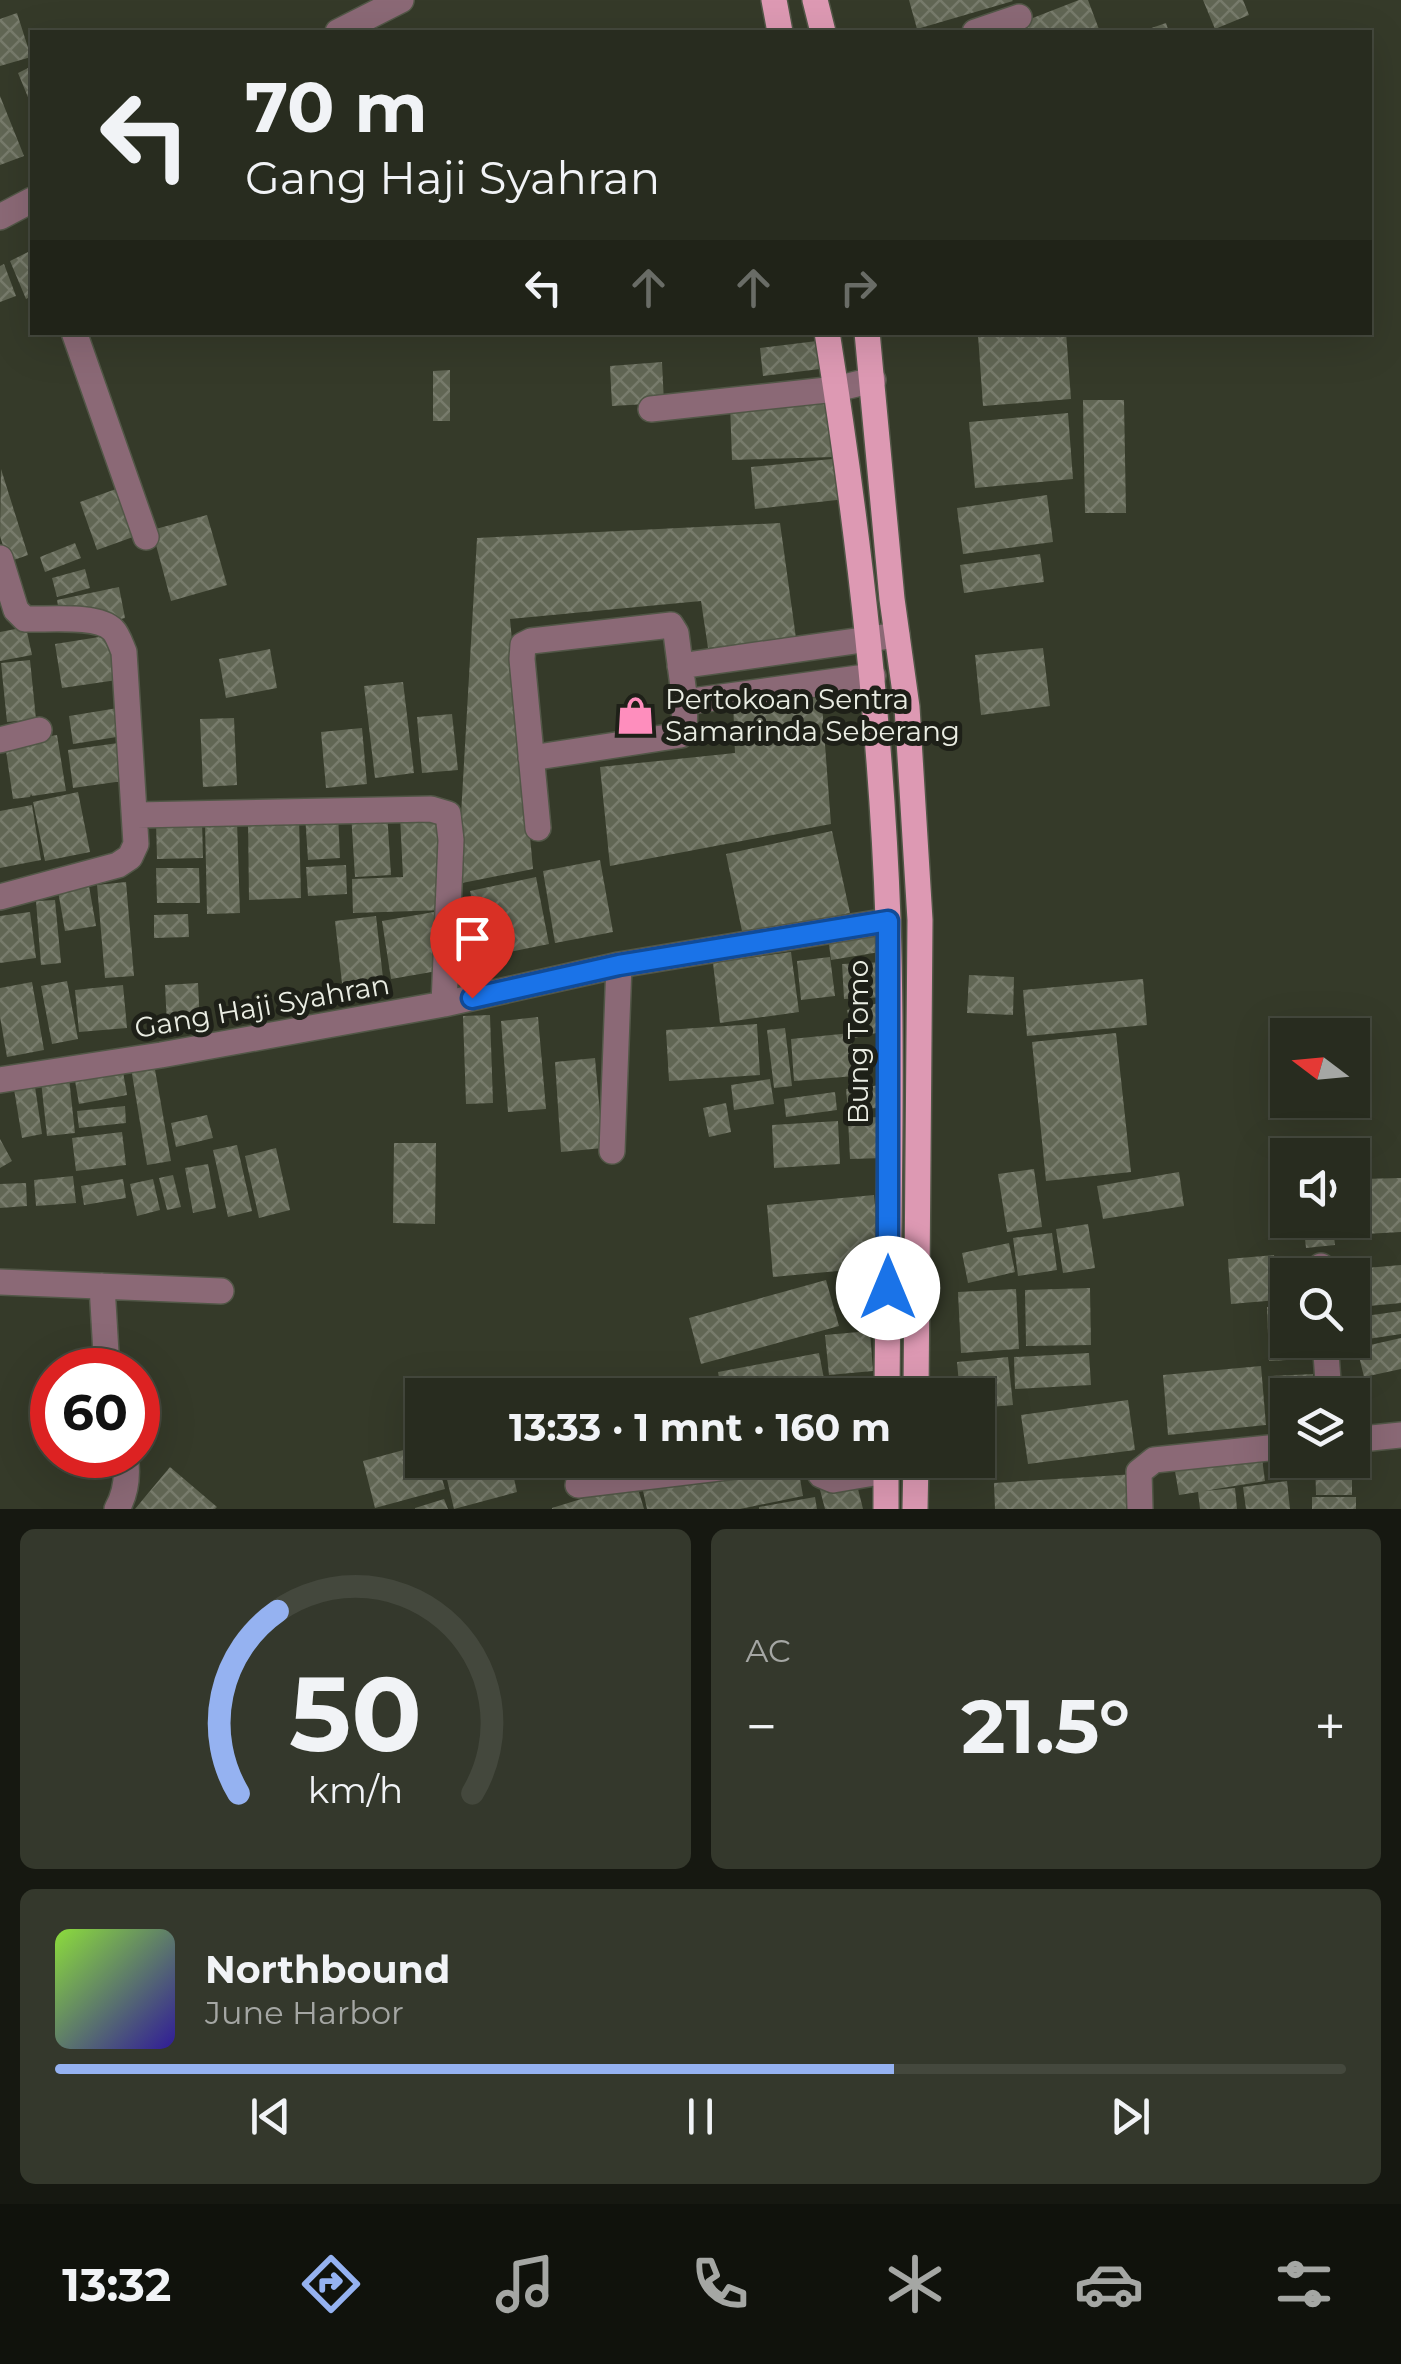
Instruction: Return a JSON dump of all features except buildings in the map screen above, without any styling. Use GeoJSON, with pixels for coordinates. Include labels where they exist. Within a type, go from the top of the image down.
{"type":"FeatureCollection","features":[{"type":"Feature","properties":{"kind":"main road"},"geometry":{"type":"LineString","coordinates":[[774,0],[780,30]]}},
{"type":"Feature","properties":{"kind":"main road"},"geometry":{"type":"LineString","coordinates":[[815,0],[822,30]]}},
{"type":"Feature","properties":{"kind":"main road","name":"Bung Tomo"},"geometry":{"type":"LineString","coordinates":[[827,335],[876,710],[888,921],[887,1378]]}},
{"type":"Feature","properties":{"kind":"main road"},"geometry":{"type":"LineString","coordinates":[[867,335],[908,706],[920,920],[916,1378]]}},
{"type":"Feature","properties":{"kind":"main road"},"geometry":{"type":"LineString","coordinates":[[876,710],[908,706]]}},
{"type":"Feature","properties":{"kind":"main road"},"geometry":{"type":"LineString","coordinates":[[886,1478],[886,1509]]}},
{"type":"Feature","properties":{"kind":"main road"},"geometry":{"type":"LineString","coordinates":[[915,1509],[916,1478]]}},
{"type":"Feature","properties":{"kind":"street"},"geometry":{"type":"LineString","coordinates":[[342,30],[401,0]]}},
{"type":"Feature","properties":{"kind":"street"},"geometry":{"type":"LineString","coordinates":[[982,30],[1019,17]]}},
{"type":"Feature","properties":{"kind":"street"},"geometry":{"type":"LineString","coordinates":[[0,218],[30,206]]}},
{"type":"Feature","properties":{"kind":"street"},"geometry":{"type":"LineString","coordinates":[[75,335],[146,537]]}},
{"type":"Feature","properties":{"kind":"street"},"geometry":{"type":"LineString","coordinates":[[652,409],[836,388],[874,380]]}},
{"type":"Feature","properties":{"kind":"street"},"geometry":{"type":"LineString","coordinates":[[0,558],[16,610],[25,619],[78,618],[110,626],[115,632],[124,652],[137,815],[136,844],[130,857],[118,865],[0,897]]}},
{"type":"Feature","properties":{"kind":"street"},"geometry":{"type":"LineString","coordinates":[[530,758],[681,735],[685,702],[676,634],[671,625],[523,645],[530,758],[538,828]]}},
{"type":"Feature","properties":{"kind":"street"},"geometry":{"type":"LineString","coordinates":[[680,666],[898,635]]}},
{"type":"Feature","properties":{"kind":"street"},"geometry":{"type":"LineString","coordinates":[[685,702],[873,676]]}},
{"type":"Feature","properties":{"kind":"street"},"geometry":{"type":"LineString","coordinates":[[0,740],[39,730]]}},
{"type":"Feature","properties":{"kind":"street"},"geometry":{"type":"LineString","coordinates":[[137,815],[431,809],[448,814],[451,840],[444,1004]]}},
{"type":"Feature","properties":{"kind":"street","name":"Gang Haji Syahran"},"geometry":{"type":"LineString","coordinates":[[0,1080],[161,1056],[444,1004],[619,965],[888,921]]}},
{"type":"Feature","properties":{"kind":"street"},"geometry":{"type":"LineString","coordinates":[[612,1151],[619,965]]}},
{"type":"Feature","properties":{"kind":"street"},"geometry":{"type":"LineString","coordinates":[[0,1282],[221,1291]]}},
{"type":"Feature","properties":{"kind":"street"},"geometry":{"type":"LineString","coordinates":[[102,1286],[106,1348]]}},
{"type":"Feature","properties":{"kind":"street"},"geometry":{"type":"LineString","coordinates":[[1370,1438],[1401,1435]]}},
{"type":"Feature","properties":{"kind":"street"},"geometry":{"type":"LineString","coordinates":[[1140,1509],[1140,1472],[1154,1460],[1270,1448]]}},
{"type":"Feature","properties":{"kind":"street"},"geometry":{"type":"LineString","coordinates":[[117,1509],[123,1499],[126,1478]]}},
{"type":"Feature","properties":{"kind":"street"},"geometry":{"type":"LineString","coordinates":[[578,1485],[636,1478]]}},
{"type":"Feature","properties":{"kind":"place","name":"Pertokoan Sentra Samarinda Seberang"},"geometry":{"type":"Point","coordinates":[635,715]}},
{"type":"Feature","properties":{"kind":"route"},"geometry":{"type":"LineString","coordinates":[[472,998],[619,965],[888,921],[888,1288]]}}]}
